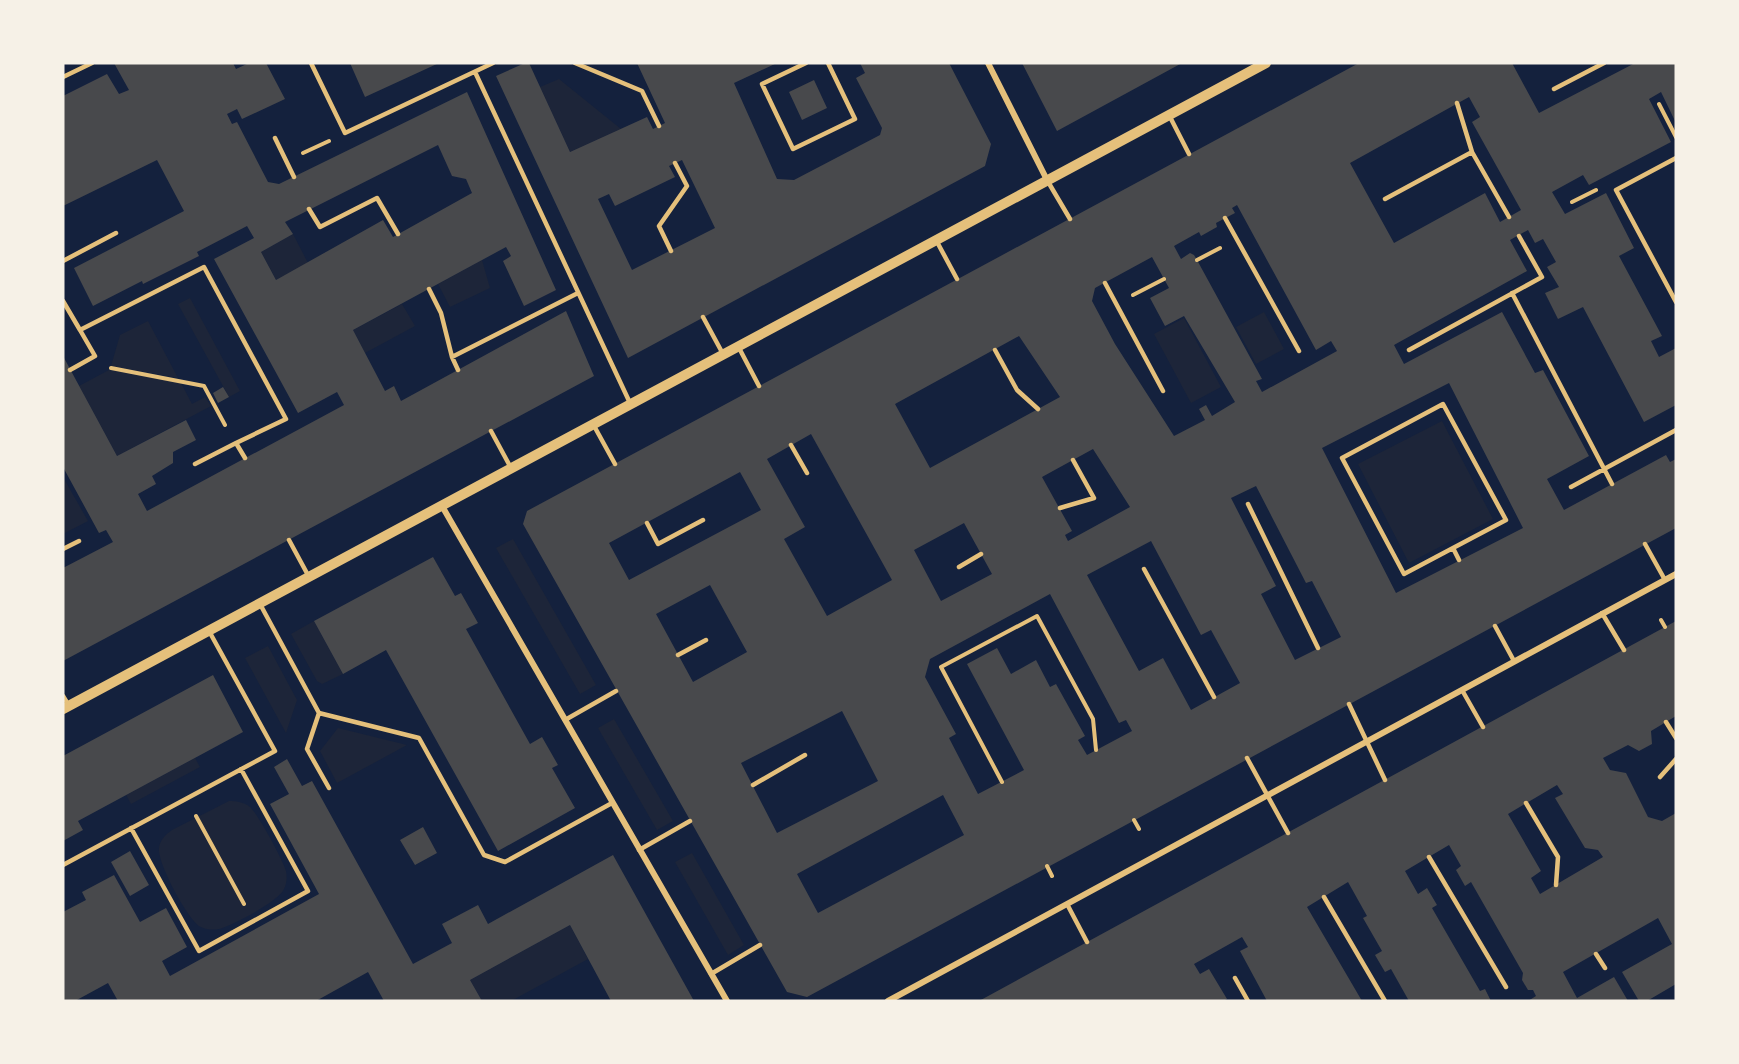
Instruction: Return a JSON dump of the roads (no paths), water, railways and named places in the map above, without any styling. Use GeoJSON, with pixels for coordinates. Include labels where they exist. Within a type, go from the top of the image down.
{"type":"FeatureCollection","features":[{"type":"Feature","properties":{"kind":"street"},"geometry":{"type":"LineString","coordinates":[[988,63],[1047,180]]}},
{"type":"Feature","properties":{"kind":"street"},"geometry":{"type":"LineString","coordinates":[[66,708],[1266,63]]}},
{"type":"Feature","properties":{"kind":"street"},"geometry":{"type":"LineString","coordinates":[[442,506],[727,1001]]}},
{"type":"Feature","properties":{"kind":"street"},"geometry":{"type":"LineString","coordinates":[[888,1001],[1676,574]]}},
{"type":"Feature","properties":{"kind":"lane"},"geometry":{"type":"LineString","coordinates":[[63,77],[92,63]]}},
{"type":"Feature","properties":{"kind":"lane"},"geometry":{"type":"LineString","coordinates":[[311,63],[345,133],[493,63]]}},
{"type":"Feature","properties":{"kind":"lane"},"geometry":{"type":"LineString","coordinates":[[575,63],[642,91],[659,126]]}},
{"type":"Feature","properties":{"kind":"lane"},"geometry":{"type":"LineString","coordinates":[[806,63],[762,84],[793,149],[855,119],[828,63]]}},
{"type":"Feature","properties":{"kind":"lane"},"geometry":{"type":"LineString","coordinates":[[1554,89],[1604,63]]}},
{"type":"Feature","properties":{"kind":"lane"},"geometry":{"type":"LineString","coordinates":[[475,72],[630,404]]}},
{"type":"Feature","properties":{"kind":"lane"},"geometry":{"type":"LineString","coordinates":[[1457,103],[1472,152],[1509,217]]}},
{"type":"Feature","properties":{"kind":"lane"},"geometry":{"type":"LineString","coordinates":[[1169,115],[1189,154]]}},
{"type":"Feature","properties":{"kind":"lane"},"geometry":{"type":"LineString","coordinates":[[275,138],[294,177]]}},
{"type":"Feature","properties":{"kind":"lane"},"geometry":{"type":"LineString","coordinates":[[1385,199],[1472,152]]}},
{"type":"Feature","properties":{"kind":"lane"},"geometry":{"type":"LineString","coordinates":[[1676,158],[1616,190],[1676,302]]}},
{"type":"Feature","properties":{"kind":"lane"},"geometry":{"type":"LineString","coordinates":[[671,251],[659,226],[687,186],[675,163]]}},
{"type":"Feature","properties":{"kind":"lane"},"geometry":{"type":"LineString","coordinates":[[1047,180],[1070,219]]}},
{"type":"Feature","properties":{"kind":"lane"},"geometry":{"type":"LineString","coordinates":[[309,209],[320,227],[377,198],[398,234]]}},
{"type":"Feature","properties":{"kind":"lane"},"geometry":{"type":"LineString","coordinates":[[1225,218],[1299,351]]}},
{"type":"Feature","properties":{"kind":"lane"},"geometry":{"type":"LineString","coordinates":[[63,261],[116,233]]}},
{"type":"Feature","properties":{"kind":"lane"},"geometry":{"type":"LineString","coordinates":[[1409,350],[1542,277],[1519,236]]}},
{"type":"Feature","properties":{"kind":"lane"},"geometry":{"type":"LineString","coordinates":[[936,240],[957,279]]}},
{"type":"Feature","properties":{"kind":"lane"},"geometry":{"type":"LineString","coordinates":[[80,330],[204,267],[286,418],[195,464]]}},
{"type":"Feature","properties":{"kind":"lane"},"geometry":{"type":"LineString","coordinates":[[1105,283],[1163,392]]}},
{"type":"Feature","properties":{"kind":"lane"},"geometry":{"type":"LineString","coordinates":[[429,289],[441,313],[452,357],[458,370]]}},
{"type":"Feature","properties":{"kind":"lane"},"geometry":{"type":"LineString","coordinates":[[452,357],[578,293]]}},
{"type":"Feature","properties":{"kind":"lane"},"geometry":{"type":"LineString","coordinates":[[1512,293],[1612,484]]}},
{"type":"Feature","properties":{"kind":"lane"},"geometry":{"type":"LineString","coordinates":[[63,301],[95,356],[70,370]]}},
{"type":"Feature","properties":{"kind":"lane"},"geometry":{"type":"LineString","coordinates":[[703,317],[723,354]]}},
{"type":"Feature","properties":{"kind":"lane"},"geometry":{"type":"LineString","coordinates":[[738,346],[759,386]]}},
{"type":"Feature","properties":{"kind":"lane"},"geometry":{"type":"LineString","coordinates":[[995,350],[1017,390],[1038,409]]}},
{"type":"Feature","properties":{"kind":"lane"},"geometry":{"type":"LineString","coordinates":[[1443,404],[1506,520],[1453,548],[1404,574],[1342,458],[1443,404]]}},
{"type":"Feature","properties":{"kind":"lane"},"geometry":{"type":"LineString","coordinates":[[593,424],[615,464]]}},
{"type":"Feature","properties":{"kind":"lane"},"geometry":{"type":"LineString","coordinates":[[1571,487],[1676,430]]}},
{"type":"Feature","properties":{"kind":"lane"},"geometry":{"type":"LineString","coordinates":[[491,431],[511,468]]}},
{"type":"Feature","properties":{"kind":"lane"},"geometry":{"type":"LineString","coordinates":[[236,443],[245,459]]}},
{"type":"Feature","properties":{"kind":"lane"},"geometry":{"type":"LineString","coordinates":[[792,445],[807,473]]}},
{"type":"Feature","properties":{"kind":"lane"},"geometry":{"type":"LineString","coordinates":[[1059,508],[1094,498],[1073,460]]}},
{"type":"Feature","properties":{"kind":"lane"},"geometry":{"type":"LineString","coordinates":[[1248,504],[1318,648]]}},
{"type":"Feature","properties":{"kind":"lane"},"geometry":{"type":"LineString","coordinates":[[646,523],[658,544],[703,520]]}},
{"type":"Feature","properties":{"kind":"lane"},"geometry":{"type":"LineString","coordinates":[[289,540],[309,577]]}},
{"type":"Feature","properties":{"kind":"lane"},"geometry":{"type":"LineString","coordinates":[[63,549],[79,541]]}},
{"type":"Feature","properties":{"kind":"lane"},"geometry":{"type":"LineString","coordinates":[[1645,544],[1665,580]]}},
{"type":"Feature","properties":{"kind":"lane"},"geometry":{"type":"LineString","coordinates":[[1453,548],[1460,560]]}},
{"type":"Feature","properties":{"kind":"lane"},"geometry":{"type":"LineString","coordinates":[[958,567],[981,554]]}},
{"type":"Feature","properties":{"kind":"lane"},"geometry":{"type":"LineString","coordinates":[[1144,569],[1214,697]]}},
{"type":"Feature","properties":{"kind":"lane"},"geometry":{"type":"LineString","coordinates":[[260,603],[319,712],[307,749],[329,788]]}},
{"type":"Feature","properties":{"kind":"lane"},"geometry":{"type":"LineString","coordinates":[[1602,613],[1624,650]]}},
{"type":"Feature","properties":{"kind":"lane"},"geometry":{"type":"LineString","coordinates":[[1495,626],[1514,661]]}},
{"type":"Feature","properties":{"kind":"lane"},"geometry":{"type":"LineString","coordinates":[[63,865],[275,751],[209,631]]}},
{"type":"Feature","properties":{"kind":"lane"},"geometry":{"type":"LineString","coordinates":[[678,655],[706,640]]}},
{"type":"Feature","properties":{"kind":"lane"},"geometry":{"type":"LineString","coordinates":[[1462,690],[1483,727]]}},
{"type":"Feature","properties":{"kind":"lane"},"geometry":{"type":"LineString","coordinates":[[565,720],[616,691]]}},
{"type":"Feature","properties":{"kind":"lane"},"geometry":{"type":"LineString","coordinates":[[63,696],[66,708]]}},
{"type":"Feature","properties":{"kind":"lane"},"geometry":{"type":"LineString","coordinates":[[1349,704],[1385,780]]}},
{"type":"Feature","properties":{"kind":"lane"},"geometry":{"type":"LineString","coordinates":[[319,712],[419,738],[484,855],[506,862],[612,802]]}},
{"type":"Feature","properties":{"kind":"lane"},"geometry":{"type":"LineString","coordinates":[[1666,722],[1676,738]]}},
{"type":"Feature","properties":{"kind":"lane"},"geometry":{"type":"LineString","coordinates":[[753,785],[805,755]]}},
{"type":"Feature","properties":{"kind":"lane"},"geometry":{"type":"LineString","coordinates":[[1247,758],[1288,833]]}},
{"type":"Feature","properties":{"kind":"lane"},"geometry":{"type":"LineString","coordinates":[[1660,777],[1676,759]]}},
{"type":"Feature","properties":{"kind":"lane"},"geometry":{"type":"LineString","coordinates":[[132,828],[199,951],[308,891],[241,769]]}},
{"type":"Feature","properties":{"kind":"lane"},"geometry":{"type":"LineString","coordinates":[[1526,803],[1558,857],[1556,885]]}},
{"type":"Feature","properties":{"kind":"lane"},"geometry":{"type":"LineString","coordinates":[[639,850],[690,821]]}},
{"type":"Feature","properties":{"kind":"lane"},"geometry":{"type":"LineString","coordinates":[[1429,857],[1506,987]]}},
{"type":"Feature","properties":{"kind":"lane"},"geometry":{"type":"LineString","coordinates":[[1324,897],[1385,1001]]}},
{"type":"Feature","properties":{"kind":"lane"},"geometry":{"type":"LineString","coordinates":[[1067,904],[1087,942]]}},
{"type":"Feature","properties":{"kind":"lane"},"geometry":{"type":"LineString","coordinates":[[711,974],[760,945]]}},
{"type":"Feature","properties":{"kind":"lane"},"geometry":{"type":"LineString","coordinates":[[1596,954],[1605,968]]}},
{"type":"Feature","properties":{"kind":"lane"},"geometry":{"type":"LineString","coordinates":[[1235,978],[1248,1001]]}}]}
